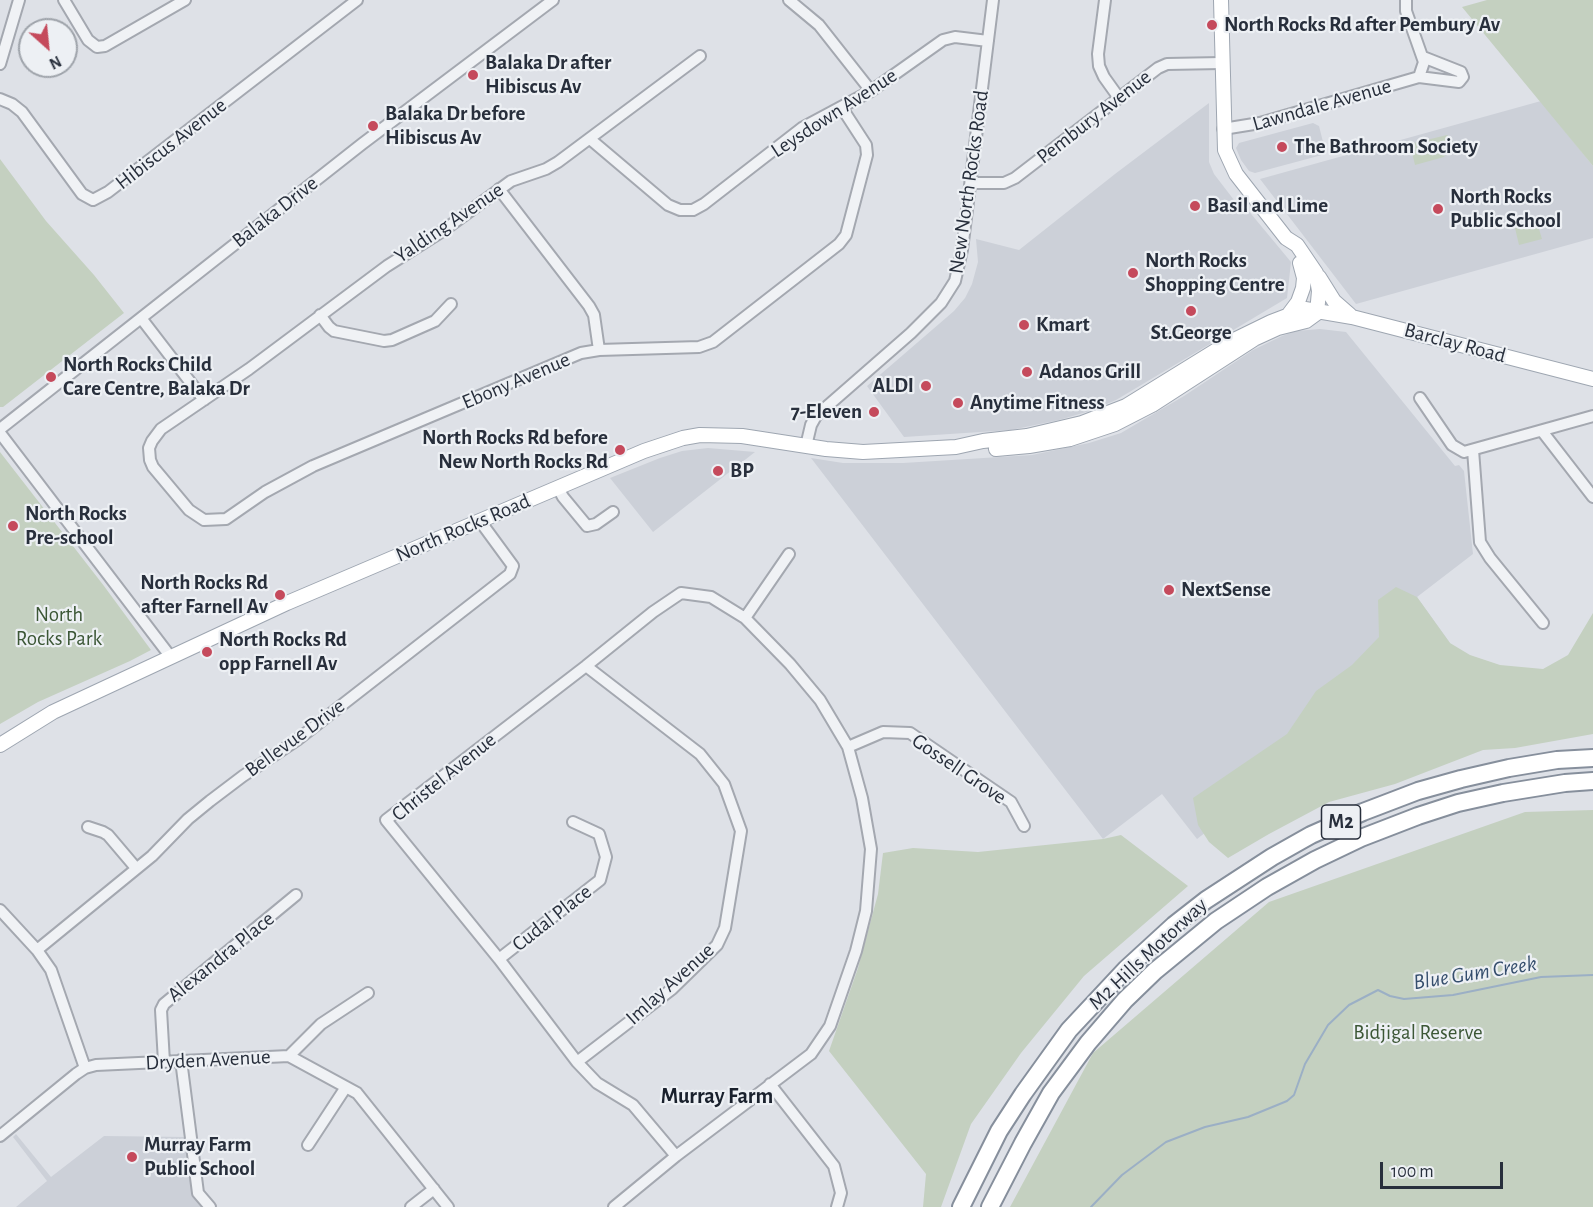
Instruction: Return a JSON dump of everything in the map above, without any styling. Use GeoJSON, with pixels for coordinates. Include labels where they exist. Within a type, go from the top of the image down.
{"type":"FeatureCollection","features":[{"type":"Feature","properties":{"kind":"highway","name":"M2 Hills Motorway"},"geometry":{"type":"LineString","coordinates":[[961,1207],[999,1131],[1047,1059],[1096,999],[1174,925],[1231,882],[1322,830],[1407,795],[1461,778],[1528,765],[1593,758]]}},
{"type":"Feature","properties":{"kind":"highway","name":"M2 Hills Motorway"},"geometry":{"type":"LineString","coordinates":[[990,1207],[1023,1143],[1065,1073],[1106,1020],[1183,946],[1241,903],[1299,868],[1361,838],[1418,816],[1458,803],[1503,793],[1593,781]]}},
{"type":"Feature","properties":{"kind":"main road"},"geometry":{"type":"LineString","coordinates":[[1221,0],[1223,129],[1224,146],[1230,165],[1286,238],[1297,245],[1334,301],[1352,317]]}},
{"type":"Feature","properties":{"kind":"main road"},"geometry":{"type":"LineString","coordinates":[[1286,238],[1289,248],[1307,274],[1312,301],[1317,313]]}},
{"type":"Feature","properties":{"kind":"main road"},"geometry":{"type":"LineString","coordinates":[[1287,315],[1298,302],[1303,288],[1304,278],[1300,263]]}},
{"type":"Feature","properties":{"kind":"main road"},"geometry":{"type":"LineString","coordinates":[[1316,273],[1319,291],[1317,313]]}},
{"type":"Feature","properties":{"kind":"main road","name":"North Rocks Road"},"geometry":{"type":"LineString","coordinates":[[956,447],[1027,436],[1096,419],[1141,397],[1228,343],[1287,315],[1305,309],[1317,313]]}},
{"type":"Feature","properties":{"kind":"main road","name":"North Rocks Road"},"geometry":{"type":"LineString","coordinates":[[0,745],[53,712],[170,656],[318,589],[652,447],[700,435],[742,436],[863,452],[956,447],[984,450],[1046,444],[1078,437],[1109,426],[1152,405],[1254,339],[1278,328],[1306,321],[1317,313]]}},
{"type":"Feature","properties":{"kind":"main road","name":"Barclay Road"},"geometry":{"type":"LineString","coordinates":[[1317,313],[1352,317],[1593,379]]}},
{"type":"Feature","properties":{"kind":"street"},"geometry":{"type":"LineString","coordinates":[[0,64],[19,0]]}},
{"type":"Feature","properties":{"kind":"street"},"geometry":{"type":"LineString","coordinates":[[64,0],[87,40],[97,47],[105,46],[185,0]]}},
{"type":"Feature","properties":{"kind":"street","name":"Hibiscus Avenue"},"geometry":{"type":"LineString","coordinates":[[0,99],[12,104],[22,112],[82,194],[93,200],[108,192],[342,4],[357,0]]}},
{"type":"Feature","properties":{"kind":"street","name":"Balaka Drive"},"geometry":{"type":"LineString","coordinates":[[0,431],[362,144],[553,0]]}},
{"type":"Feature","properties":{"kind":"street"},"geometry":{"type":"LineString","coordinates":[[789,0],[819,25],[871,91]]}},
{"type":"Feature","properties":{"kind":"street","name":"New North Rocks Road"},"geometry":{"type":"LineString","coordinates":[[806,446],[811,424],[816,416],[911,333],[948,294],[955,281],[959,269],[971,183],[993,0]]}},
{"type":"Feature","properties":{"kind":"street"},"geometry":{"type":"LineString","coordinates":[[1106,0],[1098,54],[1099,66],[1119,98]]}},
{"type":"Feature","properties":{"kind":"street"},"geometry":{"type":"LineString","coordinates":[[1406,0],[1406,11],[1423,57]]}},
{"type":"Feature","properties":{"kind":"street","name":"Leysdown Avenue"},"geometry":{"type":"LineString","coordinates":[[590,139],[668,204],[688,216],[802,128],[871,91],[943,40],[956,38],[988,41]]}},
{"type":"Feature","properties":{"kind":"street","name":"Yalding Avenue"},"geometry":{"type":"LineString","coordinates":[[204,400],[387,266],[444,230],[499,189],[511,181],[551,167],[700,56]]}},
{"type":"Feature","properties":{"kind":"street","name":"Lawndale Avenue"},"geometry":{"type":"LineString","coordinates":[[1223,129],[1260,123],[1419,76],[1459,82],[1463,78],[1461,72],[1423,57],[1424,62],[1419,76]]}},
{"type":"Feature","properties":{"kind":"street","name":"Pembury Avenue"},"geometry":{"type":"LineString","coordinates":[[971,183],[1004,183],[1015,178],[1158,68],[1167,64],[1222,63]]}},
{"type":"Feature","properties":{"kind":"street","name":"Ebony Avenue"},"geometry":{"type":"LineString","coordinates":[[204,400],[161,429],[152,441],[149,454],[153,466],[189,510],[198,518],[212,521],[225,519],[265,492],[313,466],[581,353],[599,350],[691,348],[706,345],[839,244],[846,236],[867,155],[866,145],[842,108]]}},
{"type":"Feature","properties":{"kind":"street"},"geometry":{"type":"LineString","coordinates":[[499,189],[589,306],[594,315],[599,350]]}},
{"type":"Feature","properties":{"kind":"street"},"geometry":{"type":"LineString","coordinates":[[320,315],[334,331],[384,341],[392,340],[435,321],[451,304]]}},
{"type":"Feature","properties":{"kind":"street"},"geometry":{"type":"LineString","coordinates":[[141,318],[204,400]]}},
{"type":"Feature","properties":{"kind":"street"},"geometry":{"type":"LineString","coordinates":[[1420,398],[1452,445],[1464,452],[1593,416]]}},
{"type":"Feature","properties":{"kind":"street"},"geometry":{"type":"LineString","coordinates":[[0,431],[170,656]]}},
{"type":"Feature","properties":{"kind":"street"},"geometry":{"type":"LineString","coordinates":[[1542,431],[1593,497]]}},
{"type":"Feature","properties":{"kind":"street"},"geometry":{"type":"LineString","coordinates":[[1473,450],[1480,542],[1490,558],[1543,623]]}},
{"type":"Feature","properties":{"kind":"street"},"geometry":{"type":"LineString","coordinates":[[558,488],[562,497],[587,526],[596,524],[613,512]]}},
{"type":"Feature","properties":{"kind":"street","name":"Bellevue Drive"},"geometry":{"type":"LineString","coordinates":[[37,950],[136,868],[210,801],[297,740],[510,574],[513,566],[480,521]]}},
{"type":"Feature","properties":{"kind":"street"},"geometry":{"type":"LineString","coordinates":[[745,618],[789,554]]}},
{"type":"Feature","properties":{"kind":"street","name":"Christel Avenue"},"geometry":{"type":"LineString","coordinates":[[618,1206],[676,1156],[811,1054],[830,1026],[856,951],[866,911],[871,849],[862,798],[848,747],[820,700],[790,664],[745,618],[711,597],[681,592],[386,820],[499,959],[577,1062],[597,1083],[633,1105],[676,1156]]}},
{"type":"Feature","properties":{"kind":"street","name":"Imlay Avenue"},"geometry":{"type":"LineString","coordinates":[[577,1062],[672,989],[717,945],[725,928],[741,831],[724,784],[700,754],[586,666]]}},
{"type":"Feature","properties":{"kind":"street","name":"Gossell Grove"},"geometry":{"type":"LineString","coordinates":[[848,747],[883,732],[910,733],[1011,802],[1024,826]]}},
{"type":"Feature","properties":{"kind":"street","name":"Cudal Place"},"geometry":{"type":"LineString","coordinates":[[499,959],[600,880],[606,857],[599,834],[573,822]]}},
{"type":"Feature","properties":{"kind":"street"},"geometry":{"type":"LineString","coordinates":[[88,827],[108,835],[136,868]]}},
{"type":"Feature","properties":{"kind":"street","name":"Alexandra Place"},"geometry":{"type":"LineString","coordinates":[[164,1062],[161,1010],[164,1004],[296,895]]}},
{"type":"Feature","properties":{"kind":"street"},"geometry":{"type":"LineString","coordinates":[[0,910],[46,962],[56,981],[85,1068],[0,1136]]}},
{"type":"Feature","properties":{"kind":"street"},"geometry":{"type":"LineString","coordinates":[[289,1056],[321,1024],[368,993]]}},
{"type":"Feature","properties":{"kind":"street","name":"Dryden Avenue"},"geometry":{"type":"LineString","coordinates":[[85,1068],[96,1065],[289,1056],[357,1093],[448,1207]]}},
{"type":"Feature","properties":{"kind":"street"},"geometry":{"type":"LineString","coordinates":[[181,1060],[198,1193],[210,1207]]}},
{"type":"Feature","properties":{"kind":"street"},"geometry":{"type":"LineString","coordinates":[[770,1084],[834,1166],[841,1193],[837,1207]]}},
{"type":"Feature","properties":{"kind":"street"},"geometry":{"type":"LineString","coordinates":[[308,1145],[346,1087]]}},
{"type":"Feature","properties":{"kind":"street"},"geometry":{"type":"LineString","coordinates":[[411,1207],[434,1189]]}},
{"type":"Feature","properties":{"kind":"shaded area","name":"North Rocks Public School"},"geometry":{"type":"Polygon","coordinates":[[[1541,101],[1593,166],[1593,238],[1356,304],[1260,179],[1541,101]]]}},
{"type":"Feature","properties":{"kind":"shaded area","name":"North Rocks Shopping Centre"},"geometry":{"type":"Polygon","coordinates":[[[1209,103],[1209,162],[1214,174],[1234,200],[1247,209],[1291,262],[1287,298],[1116,400],[1093,410],[1011,430],[904,437],[867,386],[954,311],[965,298],[972,284],[978,262],[976,239],[1019,250],[1209,103]]]}},
{"type":"Feature","properties":{"kind":"shaded area"},"geometry":{"type":"Polygon","coordinates":[[[1313,123],[1319,126],[1325,150],[1322,155],[1255,173],[1249,171],[1236,148],[1239,143],[1313,123]]]}},
{"type":"Feature","properties":{"kind":"shaded area","name":"NextSense"},"geometry":{"type":"Polygon","coordinates":[[[1320,329],[1346,332],[1455,466],[1459,465],[1464,471],[1473,554],[1417,597],[1450,643],[1197,839],[1162,794],[1103,839],[811,458],[843,463],[903,463],[1032,455],[1089,443],[1121,433],[1184,396],[1253,350],[1296,331],[1320,329]]]}},
{"type":"Feature","properties":{"kind":"shaded area"},"geometry":{"type":"Polygon","coordinates":[[[708,448],[755,452],[653,532],[610,478],[682,451],[708,448]]]}},
{"type":"Feature","properties":{"kind":"shaded area","name":"Murray Farm Public School"},"geometry":{"type":"Polygon","coordinates":[[[16,1134],[51,1177],[104,1136],[186,1137],[205,1207],[16,1207],[47,1181],[13,1137],[16,1134]]]}},
{"type":"Feature","properties":{"kind":"green space"},"geometry":{"type":"Polygon","coordinates":[[[1487,0],[1593,0],[1593,166],[1462,7],[1487,0]]]}},
{"type":"Feature","properties":{"kind":"green space"},"geometry":{"type":"Polygon","coordinates":[[[1447,135],[1452,139],[1453,146],[1444,157],[1415,165],[1410,144],[1447,135]]]}},
{"type":"Feature","properties":{"kind":"green space"},"geometry":{"type":"Polygon","coordinates":[[[0,159],[46,221],[124,313],[3,407],[0,407],[0,159]]]}},
{"type":"Feature","properties":{"kind":"green space"},"geometry":{"type":"Polygon","coordinates":[[[1537,222],[1542,239],[1519,245],[1515,228],[1537,222]]]}},
{"type":"Feature","properties":{"kind":"green space","name":"North Rocks Park"},"geometry":{"type":"Polygon","coordinates":[[[0,452],[151,650],[38,702],[0,724],[0,452]]]}},
{"type":"Feature","properties":{"kind":"green space"},"geometry":{"type":"Polygon","coordinates":[[[1396,587],[1417,597],[1450,643],[1470,655],[1500,665],[1543,669],[1568,655],[1593,613],[1593,734],[1515,748],[1483,750],[1395,784],[1329,802],[1228,858],[1209,842],[1198,825],[1193,798],[1287,734],[1316,691],[1352,665],[1379,637],[1378,600],[1396,587]]]}},
{"type":"Feature","properties":{"kind":"green space","name":"Bidjigal Reserve"},"geometry":{"type":"Polygon","coordinates":[[[1593,810],[1593,1207],[1010,1207],[1093,1053],[1269,902],[1525,812],[1593,810]]]}},
{"type":"Feature","properties":{"kind":"green space"},"geometry":{"type":"Polygon","coordinates":[[[1121,835],[1188,886],[1084,976],[1021,1053],[971,1124],[941,1207],[923,1207],[926,1174],[829,1051],[858,968],[878,894],[883,853],[913,848],[978,852],[1103,839],[1121,835]]]}},
{"type":"Feature","properties":{"kind":"waterway","name":"Blue Gum Creek"},"geometry":{"type":"LineString","coordinates":[[1091,1207],[1122,1175],[1166,1142],[1205,1127],[1248,1117],[1287,1101],[1294,1095],[1305,1064],[1328,1025],[1349,1005],[1378,990],[1404,999],[1453,995],[1541,977],[1593,975]]}},
{"type":"Feature","properties":{"kind":"place","name":"North Rocks Rd after Pembury Av"},"geometry":{"type":"Point","coordinates":[1212,25]}},
{"type":"Feature","properties":{"kind":"place","name":"Balaka Dr after Hibiscus Av"},"geometry":{"type":"Point","coordinates":[473,75]}},
{"type":"Feature","properties":{"kind":"place","name":"Balaka Dr before Hibiscus Av"},"geometry":{"type":"Point","coordinates":[373,126]}},
{"type":"Feature","properties":{"kind":"place","name":"The Bathroom Society"},"geometry":{"type":"Point","coordinates":[1282,147]}},
{"type":"Feature","properties":{"kind":"place","name":"Basil and Lime"},"geometry":{"type":"Point","coordinates":[1195,206]}},
{"type":"Feature","properties":{"kind":"place","name":"North Rocks Public School"},"geometry":{"type":"Point","coordinates":[1438,209]}},
{"type":"Feature","properties":{"kind":"place","name":"North Rocks Shopping Centre"},"geometry":{"type":"Point","coordinates":[1133,273]}},
{"type":"Feature","properties":{"kind":"place","name":"St.George"},"geometry":{"type":"Point","coordinates":[1191,311]}},
{"type":"Feature","properties":{"kind":"place","name":"Kmart"},"geometry":{"type":"Point","coordinates":[1024,325]}},
{"type":"Feature","properties":{"kind":"place","name":"Adanos Grill"},"geometry":{"type":"Point","coordinates":[1027,372]}},
{"type":"Feature","properties":{"kind":"place","name":"North Rocks Child Care Centre, Balaka Dr"},"geometry":{"type":"Point","coordinates":[51,377]}},
{"type":"Feature","properties":{"kind":"place","name":"ALDI"},"geometry":{"type":"Point","coordinates":[926,386]}},
{"type":"Feature","properties":{"kind":"place","name":"Anytime Fitness"},"geometry":{"type":"Point","coordinates":[958,403]}},
{"type":"Feature","properties":{"kind":"place","name":"7-Eleven"},"geometry":{"type":"Point","coordinates":[874,412]}},
{"type":"Feature","properties":{"kind":"place","name":"North Rocks Rd before New North Rocks Rd"},"geometry":{"type":"Point","coordinates":[620,450]}},
{"type":"Feature","properties":{"kind":"place","name":"BP"},"geometry":{"type":"Point","coordinates":[718,471]}},
{"type":"Feature","properties":{"kind":"place","name":"North Rocks Pre-school"},"geometry":{"type":"Point","coordinates":[13,526]}},
{"type":"Feature","properties":{"kind":"place","name":"NextSense"},"geometry":{"type":"Point","coordinates":[1169,590]}},
{"type":"Feature","properties":{"kind":"place","name":"North Rocks Rd after Farnell Av"},"geometry":{"type":"Point","coordinates":[280,595]}},
{"type":"Feature","properties":{"kind":"place","name":"North Rocks Rd opp Farnell Av"},"geometry":{"type":"Point","coordinates":[207,652]}},
{"type":"Feature","properties":{"kind":"place","name":"Murray Farm Public School"},"geometry":{"type":"Point","coordinates":[132,1157]}},
{"type":"Feature","properties":{"kind":"district","name":"Murray Farm"},"geometry":{"type":"Point","coordinates":[717,1096]}}]}
